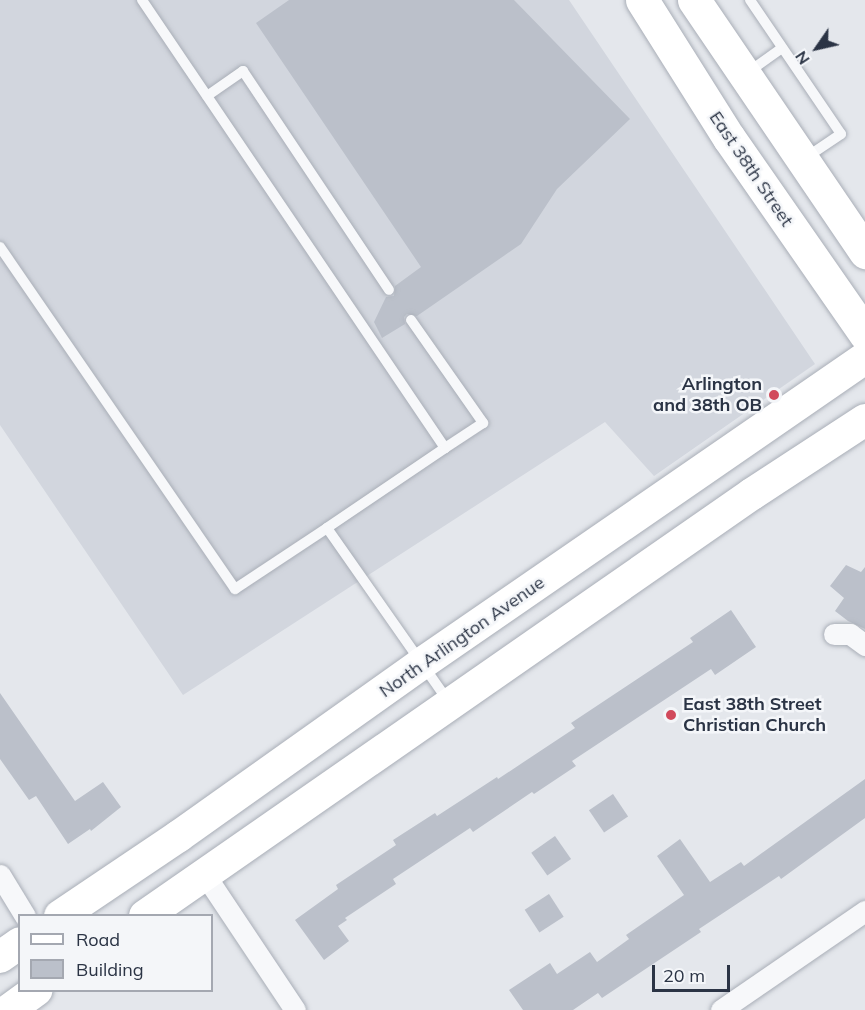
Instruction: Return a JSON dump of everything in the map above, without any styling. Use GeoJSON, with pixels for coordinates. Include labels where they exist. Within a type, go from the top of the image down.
{"type":"FeatureCollection","features":[{"type":"Feature","properties":{"kind":"main road","name":"East 38th Street"},"geometry":{"type":"LineString","coordinates":[[642,0],[729,138],[865,334]]}},
{"type":"Feature","properties":{"kind":"main road"},"geometry":{"type":"LineString","coordinates":[[694,0],[865,252]]}},
{"type":"Feature","properties":{"kind":"main road","name":"North Arlington Avenue"},"geometry":{"type":"LineString","coordinates":[[62,914],[179,836],[422,664],[865,358]]}},
{"type":"Feature","properties":{"kind":"main road"},"geometry":{"type":"LineString","coordinates":[[146,914],[752,494],[865,420]]}},
{"type":"Feature","properties":{"kind":"main road"},"geometry":{"type":"LineString","coordinates":[[0,957],[18,944]]}},
{"type":"Feature","properties":{"kind":"main road"},"geometry":{"type":"LineString","coordinates":[[9,1010],[34,992]]}},
{"type":"Feature","properties":{"kind":"street"},"geometry":{"type":"LineString","coordinates":[[834,634],[850,634],[865,645]]}},
{"type":"Feature","properties":{"kind":"street"},"geometry":{"type":"LineString","coordinates":[[205,874],[295,1010]]}},
{"type":"Feature","properties":{"kind":"street"},"geometry":{"type":"LineString","coordinates":[[0,875],[24,914]]}},
{"type":"Feature","properties":{"kind":"street"},"geometry":{"type":"LineString","coordinates":[[721,1010],[865,910]]}},
{"type":"Feature","properties":{"kind":"lane"},"geometry":{"type":"LineString","coordinates":[[142,0],[445,448]]}},
{"type":"Feature","properties":{"kind":"lane"},"geometry":{"type":"LineString","coordinates":[[750,0],[841,134],[802,160]]}},
{"type":"Feature","properties":{"kind":"lane"},"geometry":{"type":"LineString","coordinates":[[745,75],[782,48]]}},
{"type":"Feature","properties":{"kind":"lane"},"geometry":{"type":"LineString","coordinates":[[207,96],[243,71],[389,290]]}},
{"type":"Feature","properties":{"kind":"lane"},"geometry":{"type":"LineString","coordinates":[[0,248],[235,589],[483,423],[411,320]]}},
{"type":"Feature","properties":{"kind":"lane"},"geometry":{"type":"LineString","coordinates":[[327,528],[450,704]]}},
{"type":"Feature","properties":{"kind":"shaded area"},"geometry":{"type":"Polygon","coordinates":[[[0,0],[569,0],[815,364],[654,476],[605,422],[183,695],[0,425],[0,0]]]}},
{"type":"Feature","properties":{"kind":"building"},"geometry":{"type":"Polygon","coordinates":[[[289,0],[514,0],[630,119],[557,189],[521,244],[417,316],[407,314],[404,317],[405,324],[382,338],[374,322],[386,297],[394,296],[395,286],[421,267],[256,23],[289,0]]]}},
{"type":"Feature","properties":{"kind":"building"},"geometry":{"type":"Polygon","coordinates":[[[846,565],[861,572],[865,567],[865,629],[848,621],[835,611],[844,598],[830,586],[846,565]]]}},
{"type":"Feature","properties":{"kind":"building"},"geometry":{"type":"Polygon","coordinates":[[[731,610],[756,647],[715,675],[711,669],[572,761],[576,766],[534,794],[532,792],[473,832],[470,828],[393,879],[396,884],[345,918],[347,920],[338,926],[349,941],[324,960],[295,920],[338,889],[336,885],[396,845],[393,840],[435,813],[437,816],[497,777],[498,779],[575,728],[571,723],[693,642],[690,638],[731,610]]]}},
{"type":"Feature","properties":{"kind":"building"},"geometry":{"type":"Polygon","coordinates":[[[0,693],[75,801],[103,782],[121,807],[91,831],[90,829],[68,844],[36,796],[29,800],[0,759],[0,693]]]}},
{"type":"Feature","properties":{"kind":"building"},"geometry":{"type":"Polygon","coordinates":[[[865,779],[865,818],[781,879],[779,876],[699,929],[701,932],[602,998],[598,993],[573,1010],[523,1010],[509,990],[550,963],[557,974],[590,952],[597,962],[629,939],[626,935],[684,895],[657,856],[680,839],[710,882],[741,862],[744,866],[865,779]]]}},
{"type":"Feature","properties":{"kind":"building"},"geometry":{"type":"Polygon","coordinates":[[[613,794],[628,816],[604,833],[589,810],[613,794]]]}},
{"type":"Feature","properties":{"kind":"building"},"geometry":{"type":"Polygon","coordinates":[[[555,836],[571,859],[547,876],[531,853],[555,836]]]}},
{"type":"Feature","properties":{"kind":"building"},"geometry":{"type":"Polygon","coordinates":[[[549,894],[564,917],[539,932],[525,910],[549,894]]]}},
{"type":"Feature","properties":{"kind":"place","name":"Arlington and 38th OB"},"geometry":{"type":"Point","coordinates":[774,395]}},
{"type":"Feature","properties":{"kind":"place","name":"East 38th Street Christian Church"},"geometry":{"type":"Point","coordinates":[671,715]}}]}
